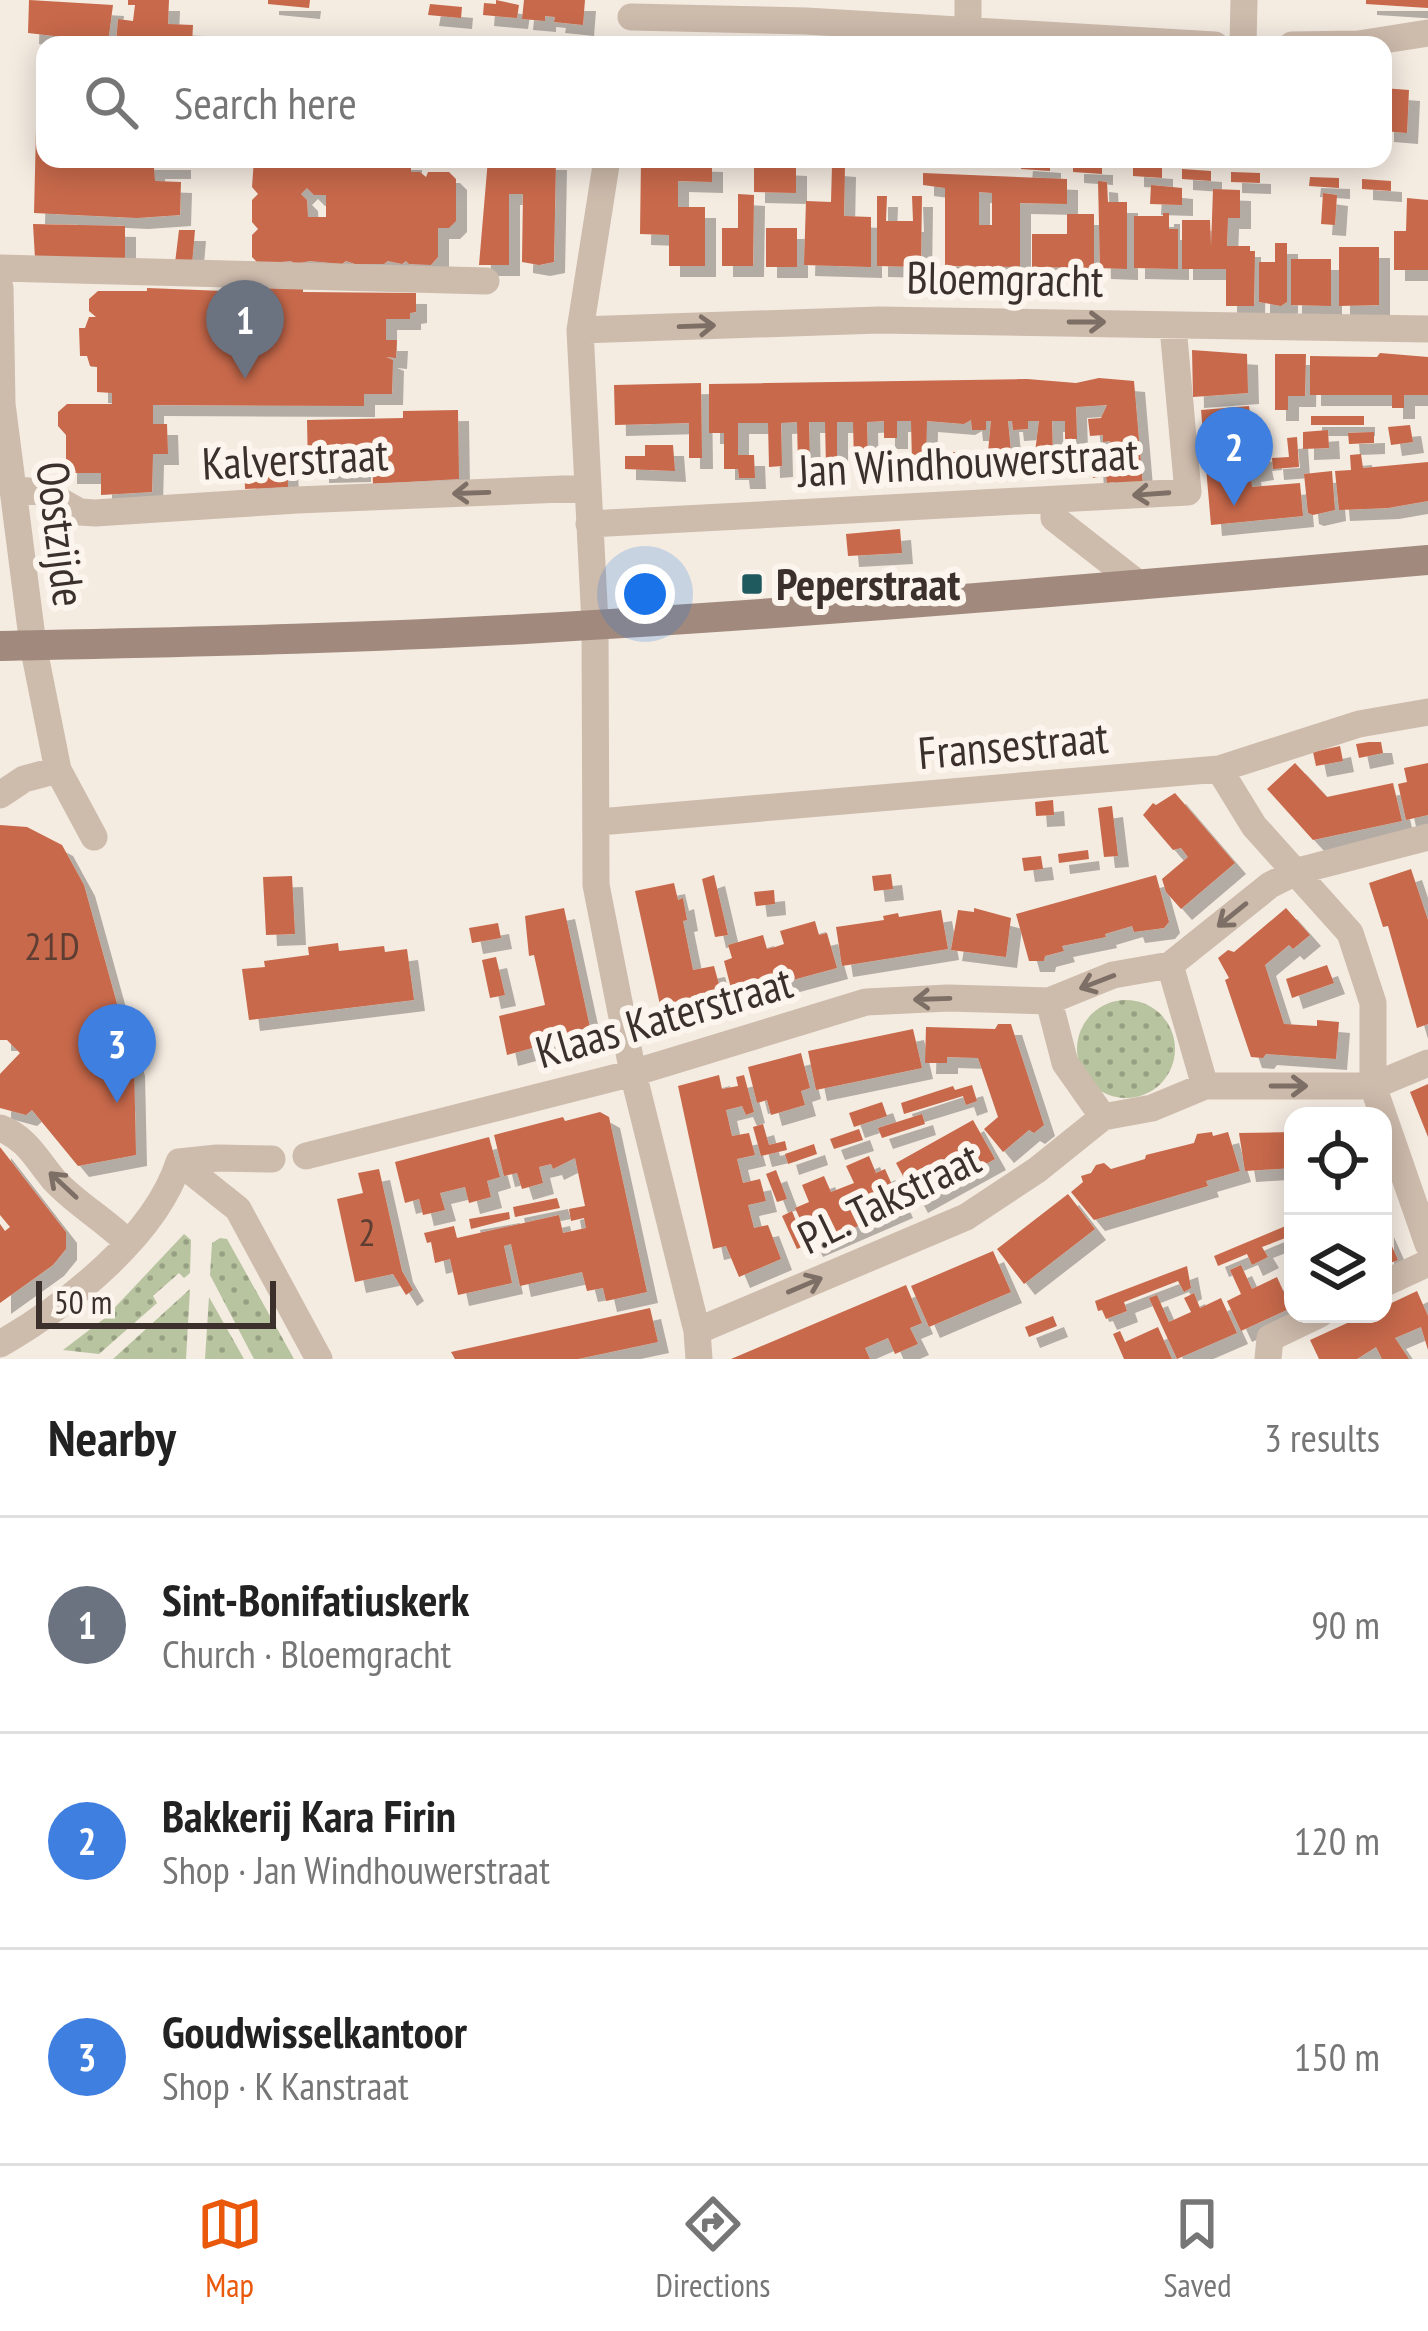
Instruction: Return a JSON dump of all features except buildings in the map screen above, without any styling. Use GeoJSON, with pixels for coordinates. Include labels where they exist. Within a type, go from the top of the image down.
{"type":"FeatureCollection","features":[{"type":"Feature","properties":{"kind":"street"},"geometry":{"type":"LineString","coordinates":[[968,0],[968,34]]}},
{"type":"Feature","properties":{"kind":"street"},"geometry":{"type":"LineString","coordinates":[[1243,36],[1244,0]]}},
{"type":"Feature","properties":{"kind":"street"},"geometry":{"type":"LineString","coordinates":[[632,8],[1013,36]]}},
{"type":"Feature","properties":{"kind":"street"},"geometry":{"type":"LineString","coordinates":[[1392,39],[1428,33]]}},
{"type":"Feature","properties":{"kind":"street"},"geometry":{"type":"LineString","coordinates":[[606,168],[580,329],[596,623],[596,885],[698,1352]]}},
{"type":"Feature","properties":{"kind":"street"},"geometry":{"type":"LineString","coordinates":[[0,268],[486,281]]}},
{"type":"Feature","properties":{"kind":"street","name":"Oostzijde"},"geometry":{"type":"LineString","coordinates":[[0,290],[2,404],[33,645],[58,770],[94,837]]}},
{"type":"Feature","properties":{"kind":"street","name":"Bloemgracht"},"geometry":{"type":"LineString","coordinates":[[580,329],[879,320],[1428,329]]}},
{"type":"Feature","properties":{"kind":"street","name":"Jan Windhouwerstraat"},"geometry":{"type":"LineString","coordinates":[[589,524],[1188,492],[1173,327]]}},
{"type":"Feature","properties":{"kind":"street","name":"Kalverstraat"},"geometry":{"type":"LineString","coordinates":[[13,490],[44,492],[80,512],[95,513],[588,488]]}},
{"type":"Feature","properties":{"kind":"street"},"geometry":{"type":"LineString","coordinates":[[1054,501],[1054,518],[1141,586]]}},
{"type":"Feature","properties":{"kind":"street"},"geometry":{"type":"LineString","coordinates":[[0,646],[141,645],[596,623],[1141,586],[1428,560]]}},
{"type":"Feature","properties":{"kind":"street","name":"Fransestraat"},"geometry":{"type":"LineString","coordinates":[[599,822],[1219,769],[1359,724],[1428,712]]}},
{"type":"Feature","properties":{"kind":"street"},"geometry":{"type":"LineString","coordinates":[[1219,769],[1254,826],[1350,934],[1373,1003],[1373,1086],[1428,1244]]}},
{"type":"Feature","properties":{"kind":"street"},"geometry":{"type":"LineString","coordinates":[[0,795],[24,779],[58,770]]}},
{"type":"Feature","properties":{"kind":"street"},"geometry":{"type":"LineString","coordinates":[[1428,837],[1298,871],[1270,885],[1170,965],[1113,975],[1049,1001],[1065,1064],[1103,1117],[1152,1108],[1205,1086],[1373,1086],[1428,1063]]}},
{"type":"Feature","properties":{"kind":"street"},"geometry":{"type":"LineString","coordinates":[[1170,965],[1205,1086]]}},
{"type":"Feature","properties":{"kind":"street","name":"Klaas Katerstraat"},"geometry":{"type":"LineString","coordinates":[[306,1156],[634,1072],[866,1002],[1049,1001]]}},
{"type":"Feature","properties":{"kind":"street","name":"P.L. Takstraat"},"geometry":{"type":"LineString","coordinates":[[698,1352],[966,1217],[1037,1170],[1103,1117]]}},
{"type":"Feature","properties":{"kind":"street"},"geometry":{"type":"LineString","coordinates":[[0,1128],[34,1151],[56,1182],[127,1242]]}},
{"type":"Feature","properties":{"kind":"street"},"geometry":{"type":"LineString","coordinates":[[179,1162],[272,1159]]}},
{"type":"Feature","properties":{"kind":"street"},"geometry":{"type":"LineString","coordinates":[[0,1344],[84,1287],[171,1187],[179,1162]]}},
{"type":"Feature","properties":{"kind":"street"},"geometry":{"type":"LineString","coordinates":[[179,1162],[238,1209],[320,1359]]}},
{"type":"Feature","properties":{"kind":"street"},"geometry":{"type":"LineString","coordinates":[[1392,1280],[1428,1263]]}},
{"type":"Feature","properties":{"kind":"street"},"geometry":{"type":"LineString","coordinates":[[1268,1359],[1270,1338],[1301,1323]]}},
{"type":"Feature","properties":{"kind":"green space"},"geometry":{"type":"Polygon","coordinates":[[[1126,1000],[1161,1014],[1175,1049],[1161,1084],[1126,1098],[1091,1084],[1077,1049],[1091,1014],[1126,1000]]]}},
{"type":"Feature","properties":{"kind":"green space"},"geometry":{"type":"Polygon","coordinates":[[[184,1234],[191,1240],[190,1273],[184,1278],[179,1273],[153,1296],[157,1303],[99,1354],[63,1350],[105,1318],[184,1234]]]}},
{"type":"Feature","properties":{"kind":"green space"},"geometry":{"type":"Polygon","coordinates":[[[227,1239],[294,1359],[254,1359],[210,1275],[212,1243],[227,1239]]]}},
{"type":"Feature","properties":{"kind":"green space"},"geometry":{"type":"Polygon","coordinates":[[[190,1289],[186,1359],[113,1359],[190,1289]]]}},
{"type":"Feature","properties":{"kind":"green space"},"geometry":{"type":"Polygon","coordinates":[[[209,1297],[244,1359],[205,1359],[209,1297]]]}},
{"type":"Feature","properties":{"kind":"place","name":"Sint-Bonifatiuskerk"},"geometry":{"type":"Point","coordinates":[245,379]}},
{"type":"Feature","properties":{"kind":"place","name":"Bakkerij Kara Firin"},"geometry":{"type":"Point","coordinates":[1234,506]}},
{"type":"Feature","properties":{"kind":"place","name":"Peperstraat"},"geometry":{"type":"Point","coordinates":[752,584]}},
{"type":"Feature","properties":{"kind":"place","name":"Goudwisselkantoor"},"geometry":{"type":"Point","coordinates":[117,1103]}}]}
